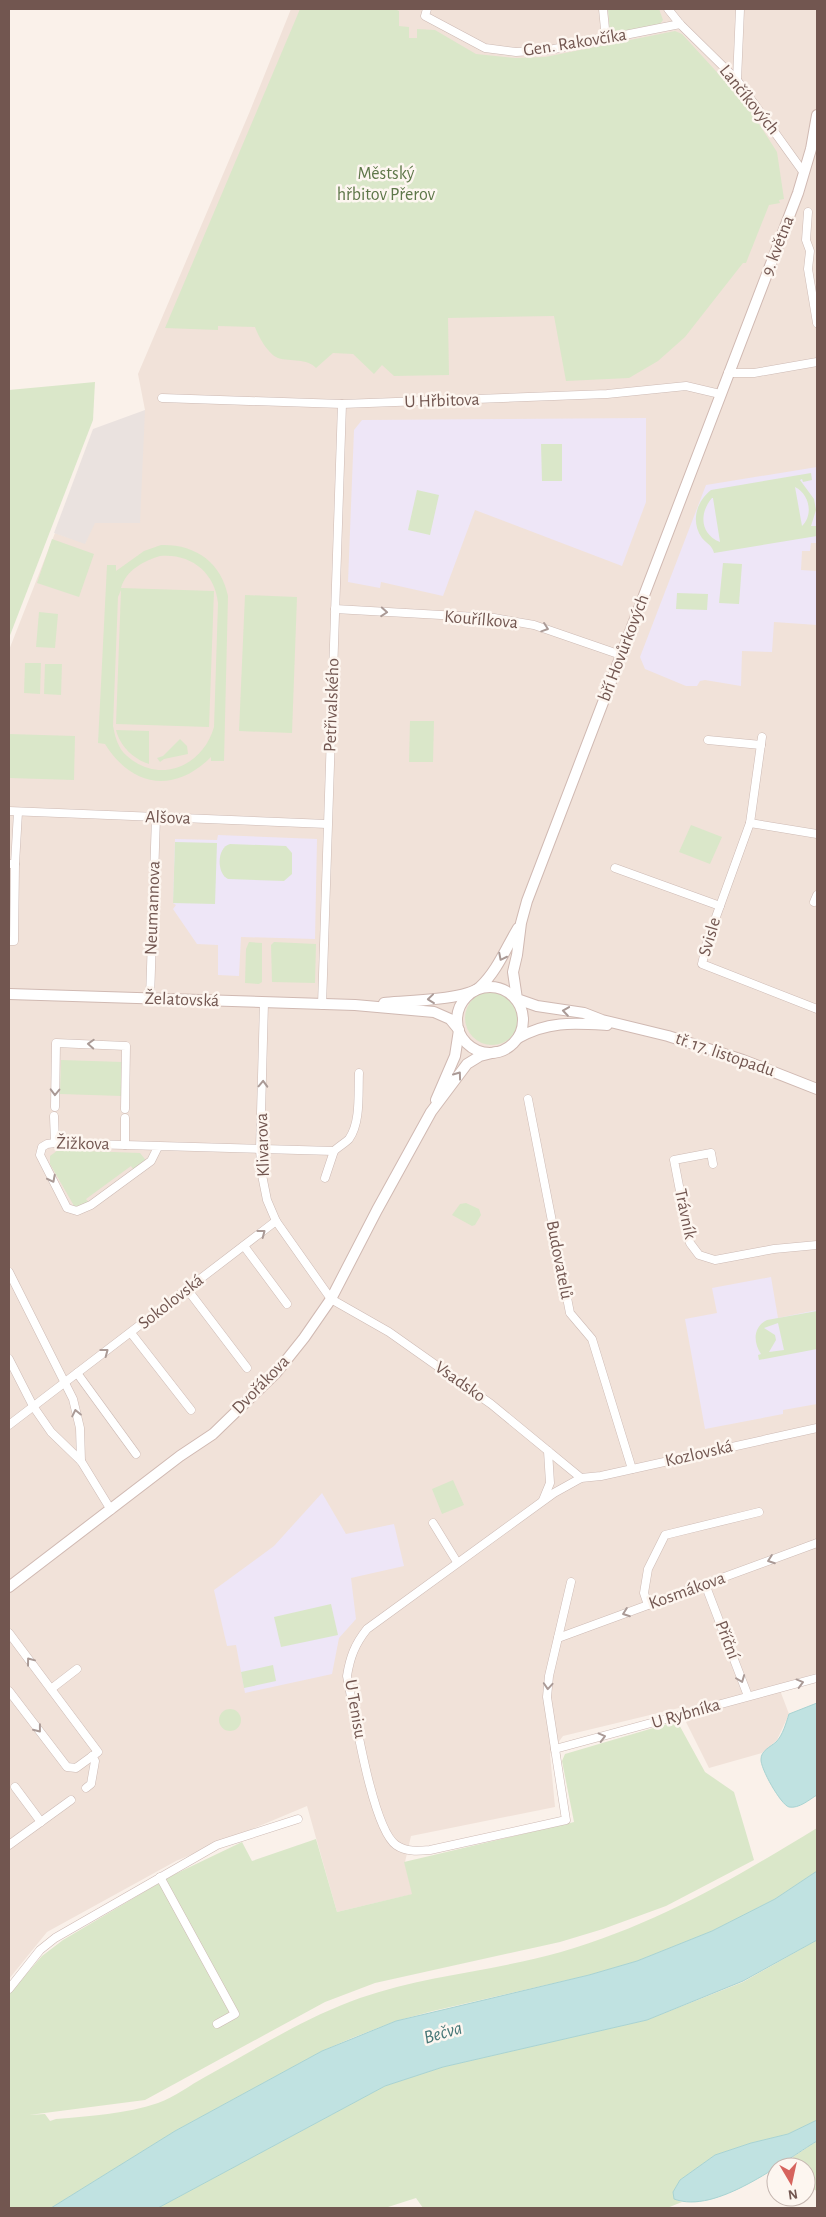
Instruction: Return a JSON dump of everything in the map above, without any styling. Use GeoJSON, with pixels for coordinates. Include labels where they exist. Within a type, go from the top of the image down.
{"type":"FeatureCollection","features":[{"type":"Feature","properties":{"kind":"main road","name":"9. května"},"geometry":{"type":"LineString","coordinates":[[728,373],[804,173],[817,115]]}},
{"type":"Feature","properties":{"kind":"main road","name":"bří Hovůrkových"},"geometry":{"type":"LineString","coordinates":[[517,999],[513,972],[521,923],[527,901],[728,373]]}},
{"type":"Feature","properties":{"kind":"main road","name":"bří Hovůrkových"},"geometry":{"type":"LineString","coordinates":[[478,989],[495,969],[521,923]]}},
{"type":"Feature","properties":{"kind":"main road"},"geometry":{"type":"LineString","coordinates":[[499,988],[506,990],[517,999],[524,1019],[518,1038],[509,1047],[496,1052],[483,1052],[471,1046],[459,1030],[457,1016],[462,1002],[478,989],[499,988]]}},
{"type":"Feature","properties":{"kind":"main road","name":"Želatovská"},"geometry":{"type":"LineString","coordinates":[[9,994],[355,1005],[446,997],[478,989]]}},
{"type":"Feature","properties":{"kind":"main road","name":"tř. 17. listopadu"},"geometry":{"type":"LineString","coordinates":[[517,999],[544,1007],[584,1013],[668,1036],[743,1060],[817,1089]]}},
{"type":"Feature","properties":{"kind":"main road","name":"Želatovská"},"geometry":{"type":"LineString","coordinates":[[355,1005],[434,1012],[450,1019],[459,1030]]}},
{"type":"Feature","properties":{"kind":"main road","name":"tř. 17. listopadu"},"geometry":{"type":"LineString","coordinates":[[518,1038],[534,1029],[552,1024],[630,1027]]}},
{"type":"Feature","properties":{"kind":"main road","name":"Dvořákova"},"geometry":{"type":"LineString","coordinates":[[9,1587],[213,1434],[276,1373],[304,1338],[331,1299],[431,1112],[455,1056],[459,1030]]}},
{"type":"Feature","properties":{"kind":"main road","name":"Dvořákova"},"geometry":{"type":"LineString","coordinates":[[431,1112],[467,1064],[480,1056],[496,1052]]}},
{"type":"Feature","properties":{"kind":"street","name":"Gen. Rakovčíka"},"geometry":{"type":"LineString","coordinates":[[427,9],[425,16],[485,48],[516,52],[549,50],[680,24]]}},
{"type":"Feature","properties":{"kind":"street"},"geometry":{"type":"LineString","coordinates":[[603,9],[606,39]]}},
{"type":"Feature","properties":{"kind":"street","name":"Lančíkových"},"geometry":{"type":"LineString","coordinates":[[668,9],[680,24],[737,80],[804,173]]}},
{"type":"Feature","properties":{"kind":"street"},"geometry":{"type":"LineString","coordinates":[[737,80],[740,9]]}},
{"type":"Feature","properties":{"kind":"street"},"geometry":{"type":"LineString","coordinates":[[808,212],[806,240],[810,251],[808,269],[817,323]]}},
{"type":"Feature","properties":{"kind":"street"},"geometry":{"type":"LineString","coordinates":[[728,373],[754,373],[817,362]]}},
{"type":"Feature","properties":{"kind":"street","name":"U Hřbitova"},"geometry":{"type":"LineString","coordinates":[[162,398],[342,404],[607,394],[680,387],[697,388],[720,394]]}},
{"type":"Feature","properties":{"kind":"street","name":"Petřivalského"},"geometry":{"type":"LineString","coordinates":[[322,1005],[342,404]]}},
{"type":"Feature","properties":{"kind":"street","name":"Kouřílkova"},"geometry":{"type":"LineString","coordinates":[[335,609],[494,618],[534,625],[621,655]]}},
{"type":"Feature","properties":{"kind":"street","name":"Svisle"},"geometry":{"type":"LineString","coordinates":[[708,740],[761,741],[750,823],[708,939],[702,964],[817,1008]]}},
{"type":"Feature","properties":{"kind":"street","name":"Alšova"},"geometry":{"type":"LineString","coordinates":[[9,812],[327,824]]}},
{"type":"Feature","properties":{"kind":"street"},"geometry":{"type":"LineString","coordinates":[[9,941],[14,941],[12,864],[18,812]]}},
{"type":"Feature","properties":{"kind":"street","name":"Neumannova"},"geometry":{"type":"LineString","coordinates":[[150,998],[156,817]]}},
{"type":"Feature","properties":{"kind":"street"},"geometry":{"type":"LineString","coordinates":[[750,823],[817,834]]}},
{"type":"Feature","properties":{"kind":"street"},"geometry":{"type":"LineString","coordinates":[[616,868],[720,906]]}},
{"type":"Feature","properties":{"kind":"street","name":"Klivarova"},"geometry":{"type":"LineString","coordinates":[[264,1003],[260,1150],[267,1200],[276,1221],[331,1299]]}},
{"type":"Feature","properties":{"kind":"street"},"geometry":{"type":"LineString","coordinates":[[55,1143],[56,1043],[126,1046],[125,1145]]}},
{"type":"Feature","properties":{"kind":"street"},"geometry":{"type":"LineString","coordinates":[[325,1178],[334,1151],[349,1139],[353,1130],[357,1117],[358,1073]]}},
{"type":"Feature","properties":{"kind":"street","name":"Budovatelů"},"geometry":{"type":"LineString","coordinates":[[528,1099],[570,1313],[592,1339],[632,1469]]}},
{"type":"Feature","properties":{"kind":"street","name":"Žižkova"},"geometry":{"type":"LineString","coordinates":[[158,1147],[150,1161],[92,1205],[77,1211],[67,1208],[40,1155],[42,1147],[55,1143],[334,1151]]}},
{"type":"Feature","properties":{"kind":"street","name":"Trávník"},"geometry":{"type":"LineString","coordinates":[[713,1164],[711,1153],[674,1160],[690,1243],[699,1255],[715,1260],[774,1249],[817,1245]]}},
{"type":"Feature","properties":{"kind":"street","name":"Sokolovská"},"geometry":{"type":"LineString","coordinates":[[9,1425],[65,1380],[131,1333],[276,1221]]}},
{"type":"Feature","properties":{"kind":"street"},"geometry":{"type":"LineString","coordinates":[[244,1246],[287,1304]]}},
{"type":"Feature","properties":{"kind":"street"},"geometry":{"type":"LineString","coordinates":[[9,1272],[73,1399],[80,1428],[81,1461]]}},
{"type":"Feature","properties":{"kind":"street"},"geometry":{"type":"LineString","coordinates":[[187,1289],[247,1368]]}},
{"type":"Feature","properties":{"kind":"street","name":"Vsadsko"},"geometry":{"type":"LineString","coordinates":[[331,1299],[388,1332],[491,1404],[581,1478]]}},
{"type":"Feature","properties":{"kind":"street"},"geometry":{"type":"LineString","coordinates":[[131,1333],[191,1410]]}},
{"type":"Feature","properties":{"kind":"street"},"geometry":{"type":"LineString","coordinates":[[9,1359],[33,1406],[50,1432],[81,1461],[111,1510]]}},
{"type":"Feature","properties":{"kind":"street"},"geometry":{"type":"LineString","coordinates":[[77,1373],[136,1454]]}},
{"type":"Feature","properties":{"kind":"street","name":"Kozlovská"},"geometry":{"type":"LineString","coordinates":[[581,1478],[632,1469],[817,1428]]}},
{"type":"Feature","properties":{"kind":"street"},"geometry":{"type":"LineString","coordinates":[[542,1501],[550,1483],[548,1451]]}},
{"type":"Feature","properties":{"kind":"street","name":"U Tenisu"},"geometry":{"type":"LineString","coordinates":[[555,1749],[566,1820],[430,1850],[409,1851],[396,1845],[386,1834],[377,1812],[347,1676],[349,1661],[355,1644],[367,1629],[542,1501],[581,1478]]}},
{"type":"Feature","properties":{"kind":"street"},"geometry":{"type":"LineString","coordinates":[[648,1605],[644,1592],[648,1569],[665,1535],[758,1512]]}},
{"type":"Feature","properties":{"kind":"street"},"geometry":{"type":"LineString","coordinates":[[433,1523],[457,1562]]}},
{"type":"Feature","properties":{"kind":"street","name":"Kosmákova"},"geometry":{"type":"LineString","coordinates":[[558,1638],[817,1543]]}},
{"type":"Feature","properties":{"kind":"street"},"geometry":{"type":"LineString","coordinates":[[555,1749],[547,1697],[549,1676],[571,1582]]}},
{"type":"Feature","properties":{"kind":"street","name":"Příční"},"geometry":{"type":"LineString","coordinates":[[705,1584],[748,1696]]}},
{"type":"Feature","properties":{"kind":"street"},"geometry":{"type":"LineString","coordinates":[[9,1633],[98,1752],[76,1768],[67,1767],[9,1690]]}},
{"type":"Feature","properties":{"kind":"street"},"geometry":{"type":"LineString","coordinates":[[51,1689],[77,1670]]}},
{"type":"Feature","properties":{"kind":"street","name":"U Rybníka"},"geometry":{"type":"LineString","coordinates":[[555,1749],[817,1678]]}},
{"type":"Feature","properties":{"kind":"street"},"geometry":{"type":"LineString","coordinates":[[86,1788],[91,1784],[95,1761],[92,1756]]}},
{"type":"Feature","properties":{"kind":"street"},"geometry":{"type":"LineString","coordinates":[[15,1786],[41,1822]]}},
{"type":"Feature","properties":{"kind":"street"},"geometry":{"type":"LineString","coordinates":[[9,1845],[71,1800]]}},
{"type":"Feature","properties":{"kind":"street"},"geometry":{"type":"LineString","coordinates":[[9,1989],[40,1950],[55,1938],[221,1843],[298,1819]]}},
{"type":"Feature","properties":{"kind":"street"},"geometry":{"type":"LineString","coordinates":[[160,1878],[235,2014],[217,2024]]}},
{"type":"Feature","properties":{"kind":"shaded area"},"geometry":{"type":"Polygon","coordinates":[[[291,9],[817,9],[817,1673],[778,1685],[789,1714],[777,1740],[762,1753],[709,1768],[679,1708],[563,1736],[550,1754],[555,1807],[411,1836],[405,1862],[413,1894],[337,1912],[307,1806],[176,1861],[47,1932],[9,1979],[9,650],[55,533],[85,543],[145,410],[138,374],[250,111],[291,9]]]}},
{"type":"Feature","properties":{"kind":"shaded area"},"geometry":{"type":"Polygon","coordinates":[[[145,410],[140,523],[95,523],[85,544],[54,533],[93,429],[145,410]]]}},
{"type":"Feature","properties":{"kind":"shaded area"},"geometry":{"type":"Polygon","coordinates":[[[646,418],[646,502],[622,566],[475,510],[443,596],[381,582],[380,588],[348,582],[354,430],[362,420],[646,418]]]}},
{"type":"Feature","properties":{"kind":"shaded area"},"geometry":{"type":"Polygon","coordinates":[[[817,467],[817,543],[811,543],[810,551],[802,551],[801,570],[817,571],[817,625],[774,622],[772,652],[742,651],[741,686],[705,680],[700,681],[697,686],[686,686],[645,669],[640,657],[706,485],[817,467]]]}},
{"type":"Feature","properties":{"kind":"shaded area"},"geometry":{"type":"Polygon","coordinates":[[[218,835],[317,839],[315,939],[241,937],[239,976],[218,975],[218,945],[197,944],[173,909],[176,905],[173,903],[175,839],[217,840],[218,835]]]}},
{"type":"Feature","properties":{"kind":"shaded area"},"geometry":{"type":"Polygon","coordinates":[[[771,1277],[778,1318],[817,1310],[817,1404],[783,1410],[783,1414],[705,1429],[685,1319],[717,1313],[712,1288],[771,1277]]]}},
{"type":"Feature","properties":{"kind":"shaded area"},"geometry":{"type":"Polygon","coordinates":[[[322,1493],[346,1534],[394,1524],[404,1566],[351,1578],[356,1619],[339,1638],[332,1674],[245,1693],[236,1645],[227,1646],[214,1590],[274,1546],[322,1493]]]}},
{"type":"Feature","properties":{"kind":"green space","name":"Městský hřbitov Přerov"},"geometry":{"type":"Polygon","coordinates":[[[300,9],[395,9],[399,11],[399,26],[409,27],[409,38],[417,38],[417,29],[435,30],[476,54],[515,58],[545,57],[675,31],[682,34],[747,105],[777,152],[784,199],[779,200],[780,203],[769,205],[746,263],[743,263],[685,337],[658,361],[629,378],[566,381],[554,316],[448,318],[449,375],[394,376],[382,365],[374,374],[353,354],[333,353],[316,368],[308,363],[274,356],[258,335],[255,327],[218,326],[218,330],[165,328],[300,9]]]}},
{"type":"Feature","properties":{"kind":"green space"},"geometry":{"type":"Polygon","coordinates":[[[608,9],[659,9],[663,20],[660,24],[610,35],[608,9]]]}},
{"type":"Feature","properties":{"kind":"green space"},"geometry":{"type":"Polygon","coordinates":[[[95,382],[93,420],[9,638],[9,390],[95,382]]]}},
{"type":"Feature","properties":{"kind":"green space"},"geometry":{"type":"Polygon","coordinates":[[[541,444],[562,444],[562,481],[542,481],[541,444]]]}},
{"type":"Feature","properties":{"kind":"green space"},"geometry":{"type":"Polygon","coordinates":[[[811,473],[812,480],[803,482],[802,479],[800,480],[814,499],[816,510],[811,526],[816,526],[817,536],[714,553],[698,532],[696,525],[699,506],[711,490],[811,473]],[[795,487],[802,526],[806,521],[809,510],[804,494],[795,487]],[[713,498],[705,510],[705,529],[708,534],[720,542],[713,498]]]}},
{"type":"Feature","properties":{"kind":"green space"},"geometry":{"type":"Polygon","coordinates":[[[417,490],[439,495],[430,535],[408,530],[417,490]]]}},
{"type":"Feature","properties":{"kind":"green space"},"geometry":{"type":"Polygon","coordinates":[[[52,539],[94,554],[79,597],[37,583],[52,539]]]}},
{"type":"Feature","properties":{"kind":"green space"},"geometry":{"type":"Polygon","coordinates":[[[161,545],[173,546],[185,548],[205,557],[213,565],[225,584],[228,596],[224,761],[211,761],[211,757],[197,769],[183,777],[168,780],[154,780],[141,777],[116,758],[105,744],[98,743],[107,565],[116,565],[116,571],[144,551],[161,545]],[[160,556],[136,567],[127,576],[121,588],[214,591],[209,727],[116,724],[121,590],[118,597],[113,726],[117,742],[127,756],[140,765],[166,770],[179,767],[190,761],[208,741],[214,727],[218,603],[212,582],[199,567],[191,561],[171,556],[160,556]]]}},
{"type":"Feature","properties":{"kind":"green space"},"geometry":{"type":"Polygon","coordinates":[[[723,563],[742,564],[739,604],[719,603],[723,563]]]}},
{"type":"Feature","properties":{"kind":"green space"},"geometry":{"type":"Polygon","coordinates":[[[677,593],[708,594],[707,610],[676,609],[677,593]]]}},
{"type":"Feature","properties":{"kind":"green space"},"geometry":{"type":"Polygon","coordinates":[[[245,595],[297,597],[292,733],[239,731],[245,595]]]}},
{"type":"Feature","properties":{"kind":"green space"},"geometry":{"type":"Polygon","coordinates":[[[39,612],[58,614],[55,648],[36,647],[39,612]]]}},
{"type":"Feature","properties":{"kind":"green space"},"geometry":{"type":"Polygon","coordinates":[[[25,663],[41,663],[40,694],[24,693],[25,663]]]}},
{"type":"Feature","properties":{"kind":"green space"},"geometry":{"type":"Polygon","coordinates":[[[45,664],[62,664],[61,695],[44,694],[45,664]]]}},
{"type":"Feature","properties":{"kind":"green space"},"geometry":{"type":"Polygon","coordinates":[[[410,721],[434,721],[433,762],[409,762],[410,721]]]}},
{"type":"Feature","properties":{"kind":"green space"},"geometry":{"type":"Polygon","coordinates":[[[116,730],[149,731],[149,764],[138,759],[128,751],[116,730]]]}},
{"type":"Feature","properties":{"kind":"green space"},"geometry":{"type":"Polygon","coordinates":[[[9,734],[75,736],[74,780],[9,778],[9,734]]]}},
{"type":"Feature","properties":{"kind":"green space"},"geometry":{"type":"Polygon","coordinates":[[[180,739],[187,746],[188,754],[164,759],[160,762],[157,758],[163,756],[180,739]]]}},
{"type":"Feature","properties":{"kind":"green space"},"geometry":{"type":"Polygon","coordinates":[[[691,825],[722,837],[710,864],[679,852],[691,825]]]}},
{"type":"Feature","properties":{"kind":"green space"},"geometry":{"type":"Polygon","coordinates":[[[175,842],[217,843],[215,904],[173,903],[175,842]]]}},
{"type":"Feature","properties":{"kind":"green space"},"geometry":{"type":"Polygon","coordinates":[[[230,844],[286,846],[292,853],[292,874],[284,881],[228,879],[221,871],[220,855],[226,846],[230,844]]]}},
{"type":"Feature","properties":{"kind":"green space"},"geometry":{"type":"Polygon","coordinates":[[[249,942],[262,943],[262,982],[259,984],[245,983],[246,949],[249,942]]]}},
{"type":"Feature","properties":{"kind":"green space"},"geometry":{"type":"Polygon","coordinates":[[[274,942],[316,944],[315,983],[272,982],[271,945],[274,942]]]}},
{"type":"Feature","properties":{"kind":"green space"},"geometry":{"type":"Polygon","coordinates":[[[492,991],[502,993],[511,999],[517,1008],[519,1018],[517,1028],[511,1037],[502,1043],[492,1045],[482,1043],[473,1037],[467,1028],[465,1018],[467,1008],[473,999],[482,993],[492,991]]]}},
{"type":"Feature","properties":{"kind":"green space"},"geometry":{"type":"Polygon","coordinates":[[[61,1060],[123,1062],[122,1096],[60,1094],[61,1060]]]}},
{"type":"Feature","properties":{"kind":"green space"},"geometry":{"type":"Polygon","coordinates":[[[58,1150],[140,1153],[148,1163],[135,1172],[131,1166],[86,1199],[91,1205],[77,1211],[50,1164],[50,1156],[58,1150]]]}},
{"type":"Feature","properties":{"kind":"green space"},"geometry":{"type":"Polygon","coordinates":[[[466,1203],[479,1209],[481,1215],[475,1225],[472,1226],[452,1215],[460,1204],[466,1203]]]}},
{"type":"Feature","properties":{"kind":"green space"},"geometry":{"type":"Polygon","coordinates":[[[817,1311],[817,1349],[759,1360],[758,1355],[761,1354],[758,1349],[756,1335],[759,1327],[767,1320],[817,1311]],[[778,1323],[764,1328],[775,1335],[776,1340],[769,1352],[784,1350],[778,1323]]]}},
{"type":"Feature","properties":{"kind":"green space"},"geometry":{"type":"Polygon","coordinates":[[[453,1480],[464,1505],[442,1514],[432,1489],[453,1480]]]}},
{"type":"Feature","properties":{"kind":"green space"},"geometry":{"type":"Polygon","coordinates":[[[331,1604],[338,1635],[281,1647],[274,1617],[331,1604]]]}},
{"type":"Feature","properties":{"kind":"green space"},"geometry":{"type":"Polygon","coordinates":[[[273,1665],[276,1681],[244,1688],[241,1672],[273,1665]]]}},
{"type":"Feature","properties":{"kind":"green space"},"geometry":{"type":"Polygon","coordinates":[[[230,1709],[238,1712],[241,1720],[238,1728],[230,1731],[222,1728],[219,1720],[222,1712],[230,1709]]]}},
{"type":"Feature","properties":{"kind":"green space"},"geometry":{"type":"Polygon","coordinates":[[[677,1721],[705,1772],[734,1792],[754,1860],[666,1906],[603,1929],[560,1942],[375,1983],[325,2002],[145,2100],[29,2115],[45,2114],[50,2121],[121,2112],[158,2103],[320,2014],[360,1998],[435,1978],[511,1964],[561,1952],[630,1928],[694,1899],[817,1828],[817,1871],[775,1899],[712,1931],[637,1961],[589,1975],[433,2011],[396,2021],[352,2038],[322,2051],[175,2131],[51,2208],[9,2208],[9,1994],[42,1956],[63,1940],[171,1876],[242,1842],[252,1861],[316,1839],[337,1912],[412,1894],[404,1862],[574,1822],[562,1761],[565,1754],[677,1721]]]}},
{"type":"Feature","properties":{"kind":"green space"},"geometry":{"type":"Polygon","coordinates":[[[817,1940],[817,2120],[788,2134],[751,2143],[715,2155],[680,2180],[673,2192],[674,2199],[682,2202],[667,2208],[423,2208],[416,2198],[385,2208],[158,2208],[385,2086],[443,2067],[647,2020],[743,1982],[817,1940]]]}},
{"type":"Feature","properties":{"kind":"green space"},"geometry":{"type":"Polygon","coordinates":[[[817,2141],[817,2191],[816,2157],[793,2157],[817,2141]]]}},
{"type":"Feature","properties":{"kind":"water"},"geometry":{"type":"Polygon","coordinates":[[[817,1703],[817,1795],[800,1805],[789,1807],[785,1805],[772,1786],[764,1770],[761,1756],[781,1736],[789,1714],[817,1703]]]}},
{"type":"Feature","properties":{"kind":"water","name":"Bečva"},"geometry":{"type":"Polygon","coordinates":[[[817,1871],[817,1940],[743,1981],[647,2020],[443,2067],[385,2086],[158,2208],[51,2208],[175,2131],[322,2051],[396,2021],[589,1975],[637,1961],[712,1931],[775,1899],[817,1871]]]}},
{"type":"Feature","properties":{"kind":"water"},"geometry":{"type":"Polygon","coordinates":[[[817,2120],[817,2141],[792,2157],[766,2157],[766,2174],[748,2184],[709,2200],[691,2202],[674,2199],[673,2192],[680,2180],[715,2155],[751,2143],[788,2134],[817,2120]]]}}]}
